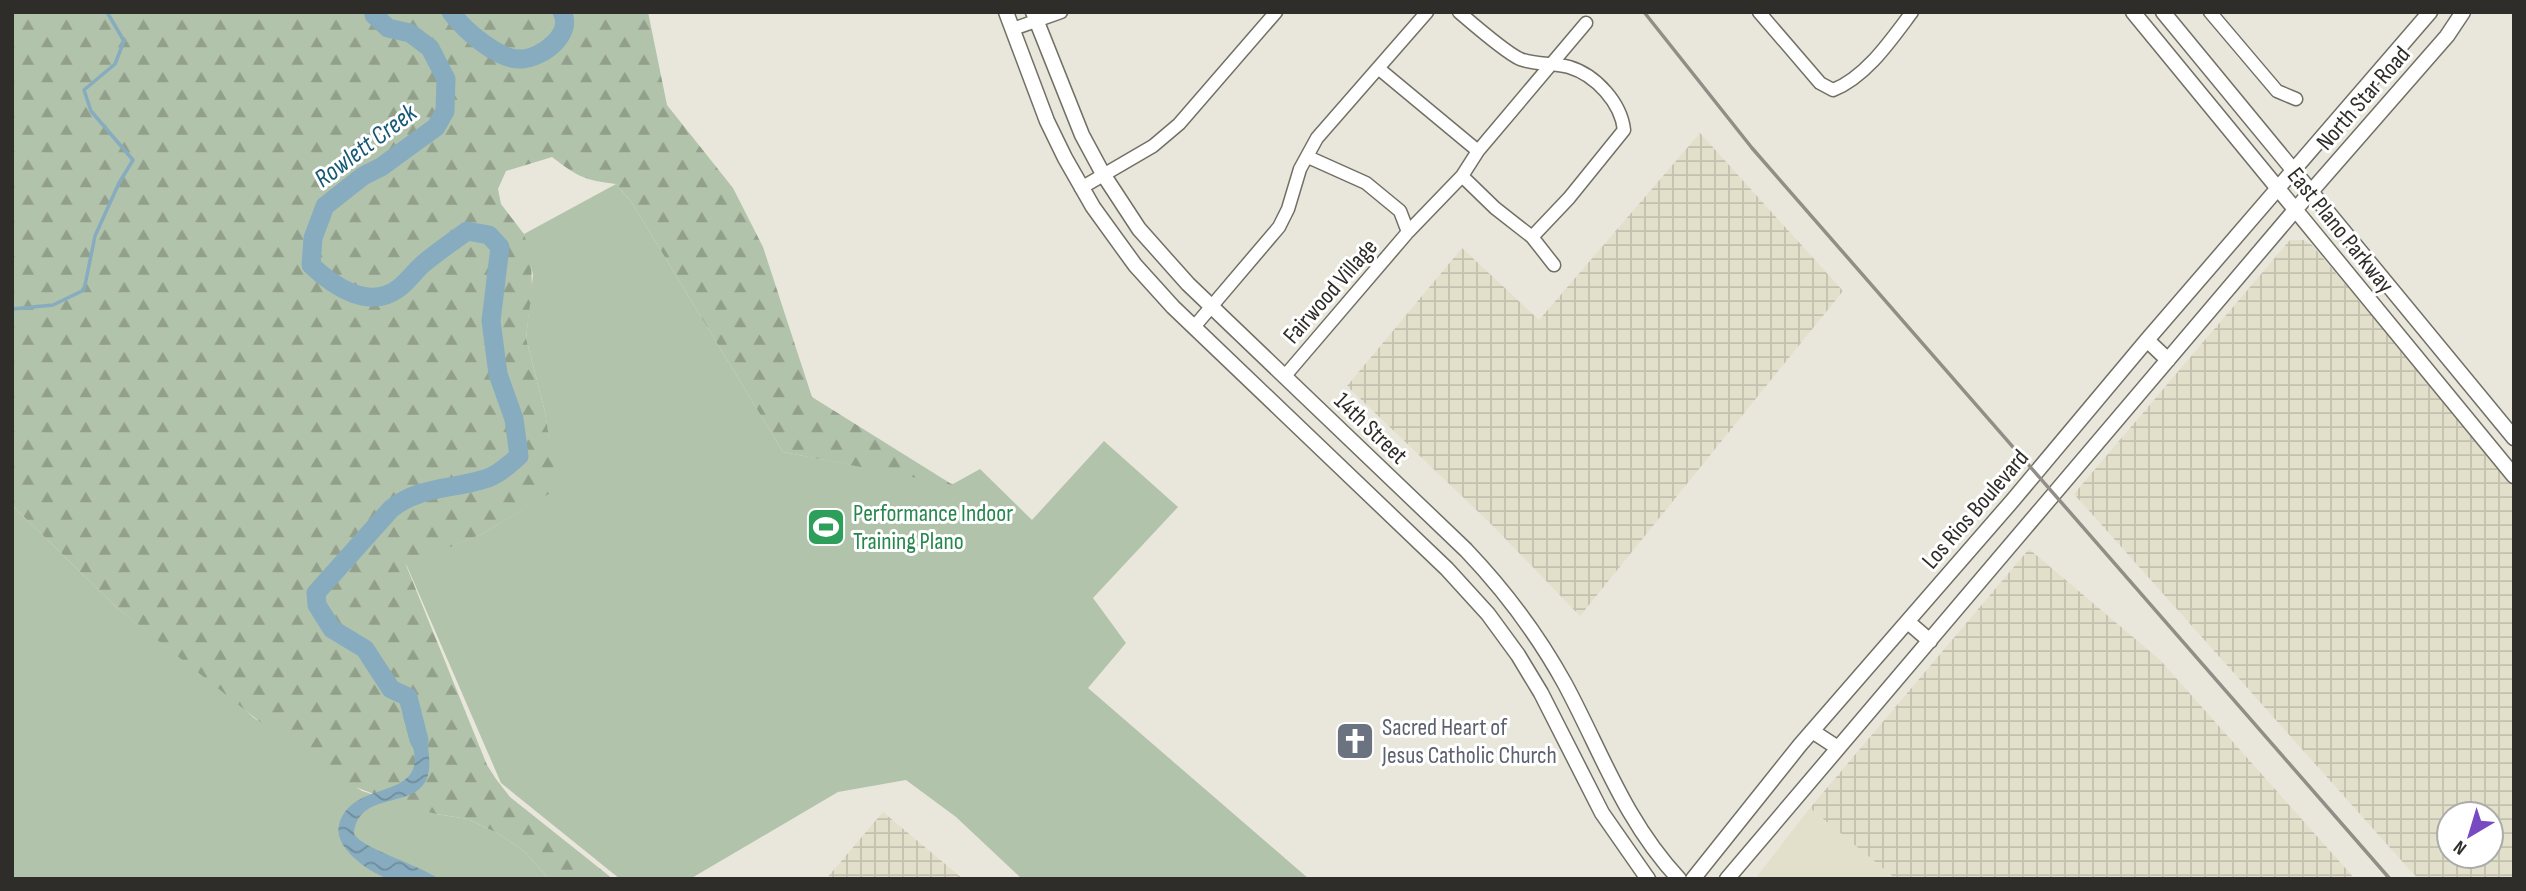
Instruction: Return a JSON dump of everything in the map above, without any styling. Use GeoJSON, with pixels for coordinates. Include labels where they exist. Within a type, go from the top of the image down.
{"type":"FeatureCollection","features":[{"type":"Feature","properties":{"kind":"main road","name":"14th Street"},"geometry":{"type":"LineString","coordinates":[[1006,12],[1047,121],[1081,188],[1135,265],[1194,327],[1447,569],[1505,636],[1531,675],[1602,813],[1648,879]]}},
{"type":"Feature","properties":{"kind":"main road","name":"East Plano Parkway"},"geometry":{"type":"LineString","coordinates":[[2133,12],[2428,375],[2514,476]]}},
{"type":"Feature","properties":{"kind":"main road","name":"East Plano Parkway"},"geometry":{"type":"LineString","coordinates":[[2163,12],[2514,438]]}},
{"type":"Feature","properties":{"kind":"main road","name":"North Star Road"},"geometry":{"type":"LineString","coordinates":[[2293,170],[2430,12]]}},
{"type":"Feature","properties":{"kind":"main road","name":"North Star Road"},"geometry":{"type":"LineString","coordinates":[[2295,210],[2446,36],[2463,12]]}},
{"type":"Feature","properties":{"kind":"main road","name":"14th Street"},"geometry":{"type":"LineString","coordinates":[[1035,16],[1073,115],[1103,174],[1154,247],[1284,377],[1466,550],[1518,610],[1576,705],[1622,800],[1651,845],[1679,879]]}},
{"type":"Feature","properties":{"kind":"main road"},"geometry":{"type":"LineString","coordinates":[[2176,64],[2194,50]]}},
{"type":"Feature","properties":{"kind":"main road","name":"Los Rios Boulevard"},"geometry":{"type":"LineString","coordinates":[[1693,879],[1812,731],[2013,500],[2293,170]]}},
{"type":"Feature","properties":{"kind":"main road","name":"Los Rios Boulevard"},"geometry":{"type":"LineString","coordinates":[[1727,879],[2295,210]]}},
{"type":"Feature","properties":{"kind":"main road"},"geometry":{"type":"LineString","coordinates":[[2147,340],[2168,360]]}},
{"type":"Feature","properties":{"kind":"main road"},"geometry":{"type":"LineString","coordinates":[[2428,375],[2447,359]]}},
{"type":"Feature","properties":{"kind":"main road"},"geometry":{"type":"LineString","coordinates":[[1353,479],[1372,461]]}},
{"type":"Feature","properties":{"kind":"main road"},"geometry":{"type":"LineString","coordinates":[[1447,569],[1466,550]]}},
{"type":"Feature","properties":{"kind":"main road"},"geometry":{"type":"LineString","coordinates":[[1908,622],[1930,640]]}},
{"type":"Feature","properties":{"kind":"main road"},"geometry":{"type":"LineString","coordinates":[[1553,716],[1576,705]]}},
{"type":"Feature","properties":{"kind":"main road"},"geometry":{"type":"LineString","coordinates":[[1812,731],[1838,747]]}},
{"type":"Feature","properties":{"kind":"street"},"geometry":{"type":"LineString","coordinates":[[1013,29],[1035,16],[1061,12]]}},
{"type":"Feature","properties":{"kind":"street"},"geometry":{"type":"LineString","coordinates":[[1081,188],[1153,146],[1179,124],[1276,12]]}},
{"type":"Feature","properties":{"kind":"street"},"geometry":{"type":"LineString","coordinates":[[1194,327],[1279,227],[1288,209],[1300,169],[1317,138],[1427,12]]}},
{"type":"Feature","properties":{"kind":"street"},"geometry":{"type":"LineString","coordinates":[[1459,12],[1521,59],[1577,70],[1592,80],[1618,107],[1624,130],[1569,198],[1532,237]]}},
{"type":"Feature","properties":{"kind":"street"},"geometry":{"type":"LineString","coordinates":[[1759,12],[1819,83],[1833,90],[1846,85],[1876,57],[1912,12]]}},
{"type":"Feature","properties":{"kind":"street"},"geometry":{"type":"LineString","coordinates":[[2210,12],[2277,91],[2296,99]]}},
{"type":"Feature","properties":{"kind":"street","name":"Fairwood Village"},"geometry":{"type":"LineString","coordinates":[[1284,377],[1408,232],[1462,176],[1478,151],[1586,23]]}},
{"type":"Feature","properties":{"kind":"street"},"geometry":{"type":"LineString","coordinates":[[1378,68],[1478,151]]}},
{"type":"Feature","properties":{"kind":"street","name":"Fairwood Village"},"geometry":{"type":"LineString","coordinates":[[1308,157],[1376,190],[1400,211],[1408,232]]}},
{"type":"Feature","properties":{"kind":"street"},"geometry":{"type":"LineString","coordinates":[[1462,176],[1495,208],[1532,237],[1554,265]]}},
{"type":"Feature","properties":{"kind":"shaded area"},"geometry":{"type":"Polygon","coordinates":[[[1700,133],[1843,291],[1580,616],[1492,525],[1347,386],[1462,248],[1539,320],[1700,133]]]}},
{"type":"Feature","properties":{"kind":"shaded area"},"geometry":{"type":"Polygon","coordinates":[[[2290,240],[2303,240],[2312,245],[2514,485],[2514,879],[2418,879],[2074,494],[2290,240]]]}},
{"type":"Feature","properties":{"kind":"shaded area"},"geometry":{"type":"Polygon","coordinates":[[[2029,549],[2160,660],[2355,879],[1896,879],[1810,808],[2029,549]]]}},
{"type":"Feature","properties":{"kind":"shaded area"},"geometry":{"type":"Polygon","coordinates":[[[1810,808],[1896,879],[1755,879],[1810,808]]]}},
{"type":"Feature","properties":{"kind":"shaded area"},"geometry":{"type":"Polygon","coordinates":[[[883,812],[963,879],[826,879],[883,812]]]}},
{"type":"Feature","properties":{"kind":"green space"},"geometry":{"type":"Polygon","coordinates":[[[12,12],[648,12],[667,105],[733,188],[763,247],[812,397],[953,485],[783,452],[632,203],[616,184],[582,176],[552,157],[506,171],[498,189],[501,204],[524,234],[531,256],[532,289],[526,338],[545,412],[557,489],[482,534],[406,565],[487,765],[496,779],[510,797],[613,879],[549,879],[525,852],[499,834],[468,819],[403,805],[329,777],[116,607],[12,505],[12,12]]]}},
{"type":"Feature","properties":{"kind":"green space","name":"Performance Indoor Training Plano"},"geometry":{"type":"Polygon","coordinates":[[[616,184],[632,203],[783,452],[953,484],[980,469],[1032,520],[1104,441],[1178,507],[1093,598],[1126,643],[1088,688],[1309,879],[1022,879],[956,817],[906,780],[838,792],[690,879],[620,879],[501,783],[406,564],[482,534],[556,489],[545,412],[526,338],[533,275],[524,234],[616,184]]]}},
{"type":"Feature","properties":{"kind":"green space"},"geometry":{"type":"Polygon","coordinates":[[[12,505],[116,607],[228,694],[254,718],[362,791],[436,814],[468,819],[499,834],[525,852],[549,879],[12,879],[12,505]]]}},
{"type":"Feature","properties":{"kind":"water"},"geometry":{"type":"Polygon","coordinates":[[[419,715],[429,755],[425,783],[405,797],[378,804],[367,810],[358,819],[354,834],[368,845],[439,879],[390,879],[373,872],[347,851],[339,834],[339,825],[353,804],[407,778],[413,769],[415,757],[403,717],[419,715]]]}},
{"type":"Feature","properties":{"kind":"waterway"},"geometry":{"type":"LineString","coordinates":[[12,309],[53,305],[84,290],[95,236],[119,183],[133,160],[91,111],[84,90],[115,64],[124,41],[107,12]]}},
{"type":"Feature","properties":{"kind":"waterway","name":"Rowlett Creek"},"geometry":{"type":"LineString","coordinates":[[374,12],[388,28],[410,33],[430,48],[446,79],[445,111],[436,127],[381,167],[363,176],[325,206],[313,238],[311,265],[341,288],[352,293],[376,297],[399,288],[423,264],[467,231],[489,235],[500,247],[491,321],[498,374],[514,419],[519,456],[488,478],[426,492],[402,501],[391,509],[316,593],[317,605],[332,629],[365,649],[391,689],[408,697],[419,740]]}},
{"type":"Feature","properties":{"kind":"waterway","name":"Rowlett Creek"},"geometry":{"type":"LineString","coordinates":[[451,12],[464,27],[493,50],[522,59],[547,49],[560,36],[565,20],[562,12]]}},
{"type":"Feature","properties":{"kind":"railway"},"geometry":{"type":"LineString","coordinates":[[1644,12],[1752,148],[2390,879]]}},
{"type":"Feature","properties":{"kind":"place","name":"Performance Indoor Training Plano"},"geometry":{"type":"Point","coordinates":[826,527]}},
{"type":"Feature","properties":{"kind":"place","name":"Sacred Heart of Jesus Catholic Church"},"geometry":{"type":"Point","coordinates":[1355,741]}}]}
